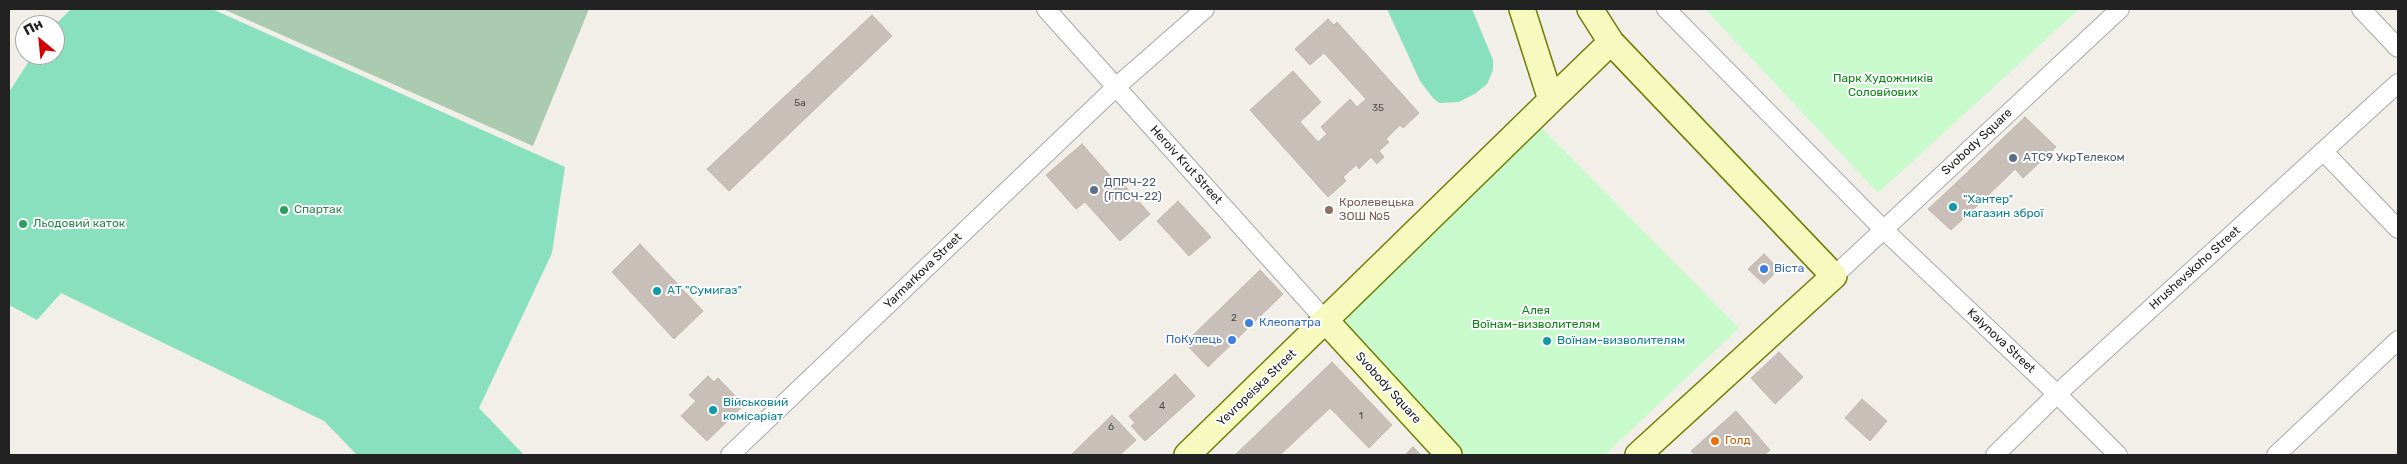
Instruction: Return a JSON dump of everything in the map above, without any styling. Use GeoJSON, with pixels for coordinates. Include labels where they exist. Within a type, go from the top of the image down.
{"type":"FeatureCollection","features":[{"type":"Feature","properties":{"kind":"street","name":"Heroiv Krut Street"},"geometry":{"type":"LineString","coordinates":[[1046,9],[1326,321]]}},
{"type":"Feature","properties":{"kind":"street","name":"Yarmarkova Street"},"geometry":{"type":"LineString","coordinates":[[730,455],[1116,87],[1205,9]]}},
{"type":"Feature","properties":{"kind":"street"},"geometry":{"type":"LineString","coordinates":[[1522,9],[1550,100],[1611,42]]}},
{"type":"Feature","properties":{"kind":"street"},"geometry":{"type":"LineString","coordinates":[[1590,9],[1611,42],[1834,276]]}},
{"type":"Feature","properties":{"kind":"street","name":"Kalynova Street"},"geometry":{"type":"LineString","coordinates":[[1666,9],[1883,229],[2057,394],[2118,455]]}},
{"type":"Feature","properties":{"kind":"street","name":"Svobody Square"},"geometry":{"type":"LineString","coordinates":[[1638,455],[1834,276],[2120,9]]}},
{"type":"Feature","properties":{"kind":"street"},"geometry":{"type":"LineString","coordinates":[[2361,9],[2398,48]]}},
{"type":"Feature","properties":{"kind":"street","name":"Hrushevskoho Street"},"geometry":{"type":"LineString","coordinates":[[1994,455],[2057,394],[2398,83]]}},
{"type":"Feature","properties":{"kind":"street","name":"Yevropeiska Street"},"geometry":{"type":"LineString","coordinates":[[1188,455],[1550,100]]}},
{"type":"Feature","properties":{"kind":"street"},"geometry":{"type":"LineString","coordinates":[[2323,151],[2398,229]]}},
{"type":"Feature","properties":{"kind":"street","name":"Svobody Square"},"geometry":{"type":"LineString","coordinates":[[1326,321],[1449,455]]}},
{"type":"Feature","properties":{"kind":"street"},"geometry":{"type":"LineString","coordinates":[[2276,455],[2398,340]]}},
{"type":"Feature","properties":{"kind":"green space","name":"Спартак"},"geometry":{"type":"Polygon","coordinates":[[[71,9],[212,9],[565,167],[552,253],[479,408],[524,455],[357,455],[324,421],[61,293],[37,320],[9,305],[9,92],[27,65],[65,65],[65,15],[71,9]]]}},
{"type":"Feature","properties":{"kind":"green space"},"geometry":{"type":"Polygon","coordinates":[[[223,9],[589,9],[533,146],[223,9]]]}},
{"type":"Feature","properties":{"kind":"green space"},"geometry":{"type":"Polygon","coordinates":[[[1387,9],[1472,9],[1493,60],[1493,70],[1487,84],[1476,93],[1459,102],[1439,103],[1420,81],[1387,9]]]}},
{"type":"Feature","properties":{"kind":"green space","name":"Парк Художників Соловйових"},"geometry":{"type":"Polygon","coordinates":[[[1705,9],[2079,9],[1878,193],[1705,9]]]}},
{"type":"Feature","properties":{"kind":"green space","name":"Алея Воїнам-визволителям"},"geometry":{"type":"Polygon","coordinates":[[[1538,124],[1739,328],[1605,455],[1457,455],[1334,321],[1538,124]]]}},
{"type":"Feature","properties":{"kind":"building"},"geometry":{"type":"Polygon","coordinates":[[[872,15],[892,36],[729,191],[707,169],[872,15]]]}},
{"type":"Feature","properties":{"kind":"building"},"geometry":{"type":"Polygon","coordinates":[[[1328,19],[1334,25],[1337,22],[1419,113],[1403,128],[1400,125],[1386,139],[1389,142],[1379,151],[1384,157],[1377,164],[1371,157],[1359,169],[1356,165],[1343,177],[1346,181],[1328,197],[1250,110],[1293,71],[1321,102],[1300,122],[1318,142],[1327,134],[1321,127],[1350,99],[1357,107],[1366,99],[1324,53],[1310,65],[1295,49],[1328,19]]]}},
{"type":"Feature","properties":{"kind":"building","name":"АТС9 УкрТелеком"},"geometry":{"type":"Polygon","coordinates":[[[2025,117],[2056,147],[2023,178],[2015,169],[1978,205],[1955,184],[2025,117]]]}},
{"type":"Feature","properties":{"kind":"building","name":"ДПРЧ-22 (ГПСЧ-22)"},"geometry":{"type":"Polygon","coordinates":[[[1082,144],[1113,179],[1116,176],[1150,214],[1120,241],[1085,202],[1076,209],[1046,175],[1082,144]]]}},
{"type":"Feature","properties":{"kind":"building","name":"\"Хантер\" магазин зброї"},"geometry":{"type":"Polygon","coordinates":[[[1955,184],[1978,205],[1951,230],[1928,209],[1955,184]]]}},
{"type":"Feature","properties":{"kind":"building"},"geometry":{"type":"Polygon","coordinates":[[[1178,201],[1211,237],[1189,256],[1157,221],[1178,201]]]}},
{"type":"Feature","properties":{"kind":"building","name":"АТ \"Сумигаз\""},"geometry":{"type":"Polygon","coordinates":[[[640,244],[703,311],[674,339],[612,272],[640,244]]]}},
{"type":"Feature","properties":{"kind":"building","name":"Віста"},"geometry":{"type":"Polygon","coordinates":[[[1764,254],[1779,269],[1764,284],[1748,269],[1764,254]]]}},
{"type":"Feature","properties":{"kind":"building"},"geometry":{"type":"Polygon","coordinates":[[[1260,270],[1283,294],[1208,367],[1185,343],[1260,270]]]}},
{"type":"Feature","properties":{"kind":"building"},"geometry":{"type":"Polygon","coordinates":[[[1779,352],[1803,377],[1775,404],[1751,378],[1779,352]]]}},
{"type":"Feature","properties":{"kind":"building"},"geometry":{"type":"Polygon","coordinates":[[[1332,362],[1392,425],[1369,448],[1330,408],[1280,455],[1235,455],[1332,362]]]}},
{"type":"Feature","properties":{"kind":"building"},"geometry":{"type":"Polygon","coordinates":[[[1175,374],[1195,396],[1145,441],[1131,426],[1135,423],[1129,416],[1175,374]]]}},
{"type":"Feature","properties":{"kind":"building","name":"Військовий комісаріат"},"geometry":{"type":"Polygon","coordinates":[[[708,376],[714,382],[718,378],[744,405],[707,441],[681,416],[696,401],[689,395],[708,376]]]}},
{"type":"Feature","properties":{"kind":"building"},"geometry":{"type":"Polygon","coordinates":[[[1862,399],[1887,421],[1870,441],[1845,418],[1862,399]]]}},
{"type":"Feature","properties":{"kind":"building"},"geometry":{"type":"Polygon","coordinates":[[[1736,411],[1770,450],[1764,455],[1695,455],[1691,451],[1736,411]]]}},
{"type":"Feature","properties":{"kind":"building"},"geometry":{"type":"Polygon","coordinates":[[[1112,415],[1136,440],[1120,455],[1071,455],[1112,415]]]}},
{"type":"Feature","properties":{"kind":"building"},"geometry":{"type":"Polygon","coordinates":[[[1413,447],[1421,455],[1405,455],[1413,447]]]}},
{"type":"Feature","properties":{"kind":"place","name":"АТС9 УкрТелеком"},"geometry":{"type":"Point","coordinates":[2013,158]}},
{"type":"Feature","properties":{"kind":"place","name":"ДПРЧ-22 (ГПСЧ-22)"},"geometry":{"type":"Point","coordinates":[1094,190]}},
{"type":"Feature","properties":{"kind":"place","name":"\"Хантер\" магазин зброї"},"geometry":{"type":"Point","coordinates":[1953,207]}},
{"type":"Feature","properties":{"kind":"place","name":"Спартак"},"geometry":{"type":"Point","coordinates":[284,210]}},
{"type":"Feature","properties":{"kind":"place","name":"Кролевецька ЗОШ №5"},"geometry":{"type":"Point","coordinates":[1329,210]}},
{"type":"Feature","properties":{"kind":"place","name":"Льодовий каток"},"geometry":{"type":"Point","coordinates":[23,224]}},
{"type":"Feature","properties":{"kind":"place","name":"Віста"},"geometry":{"type":"Point","coordinates":[1764,269]}},
{"type":"Feature","properties":{"kind":"place","name":"АТ \"Сумигаз\""},"geometry":{"type":"Point","coordinates":[657,291]}},
{"type":"Feature","properties":{"kind":"place","name":"Клеопатра"},"geometry":{"type":"Point","coordinates":[1249,323]}},
{"type":"Feature","properties":{"kind":"place","name":"ПоКупець"},"geometry":{"type":"Point","coordinates":[1232,340]}},
{"type":"Feature","properties":{"kind":"place","name":"Воїнам-визволителям"},"geometry":{"type":"Point","coordinates":[1547,341]}},
{"type":"Feature","properties":{"kind":"place","name":"Військовий комісаріат"},"geometry":{"type":"Point","coordinates":[713,410]}},
{"type":"Feature","properties":{"kind":"place","name":"Голд"},"geometry":{"type":"Point","coordinates":[1715,441]}}]}
